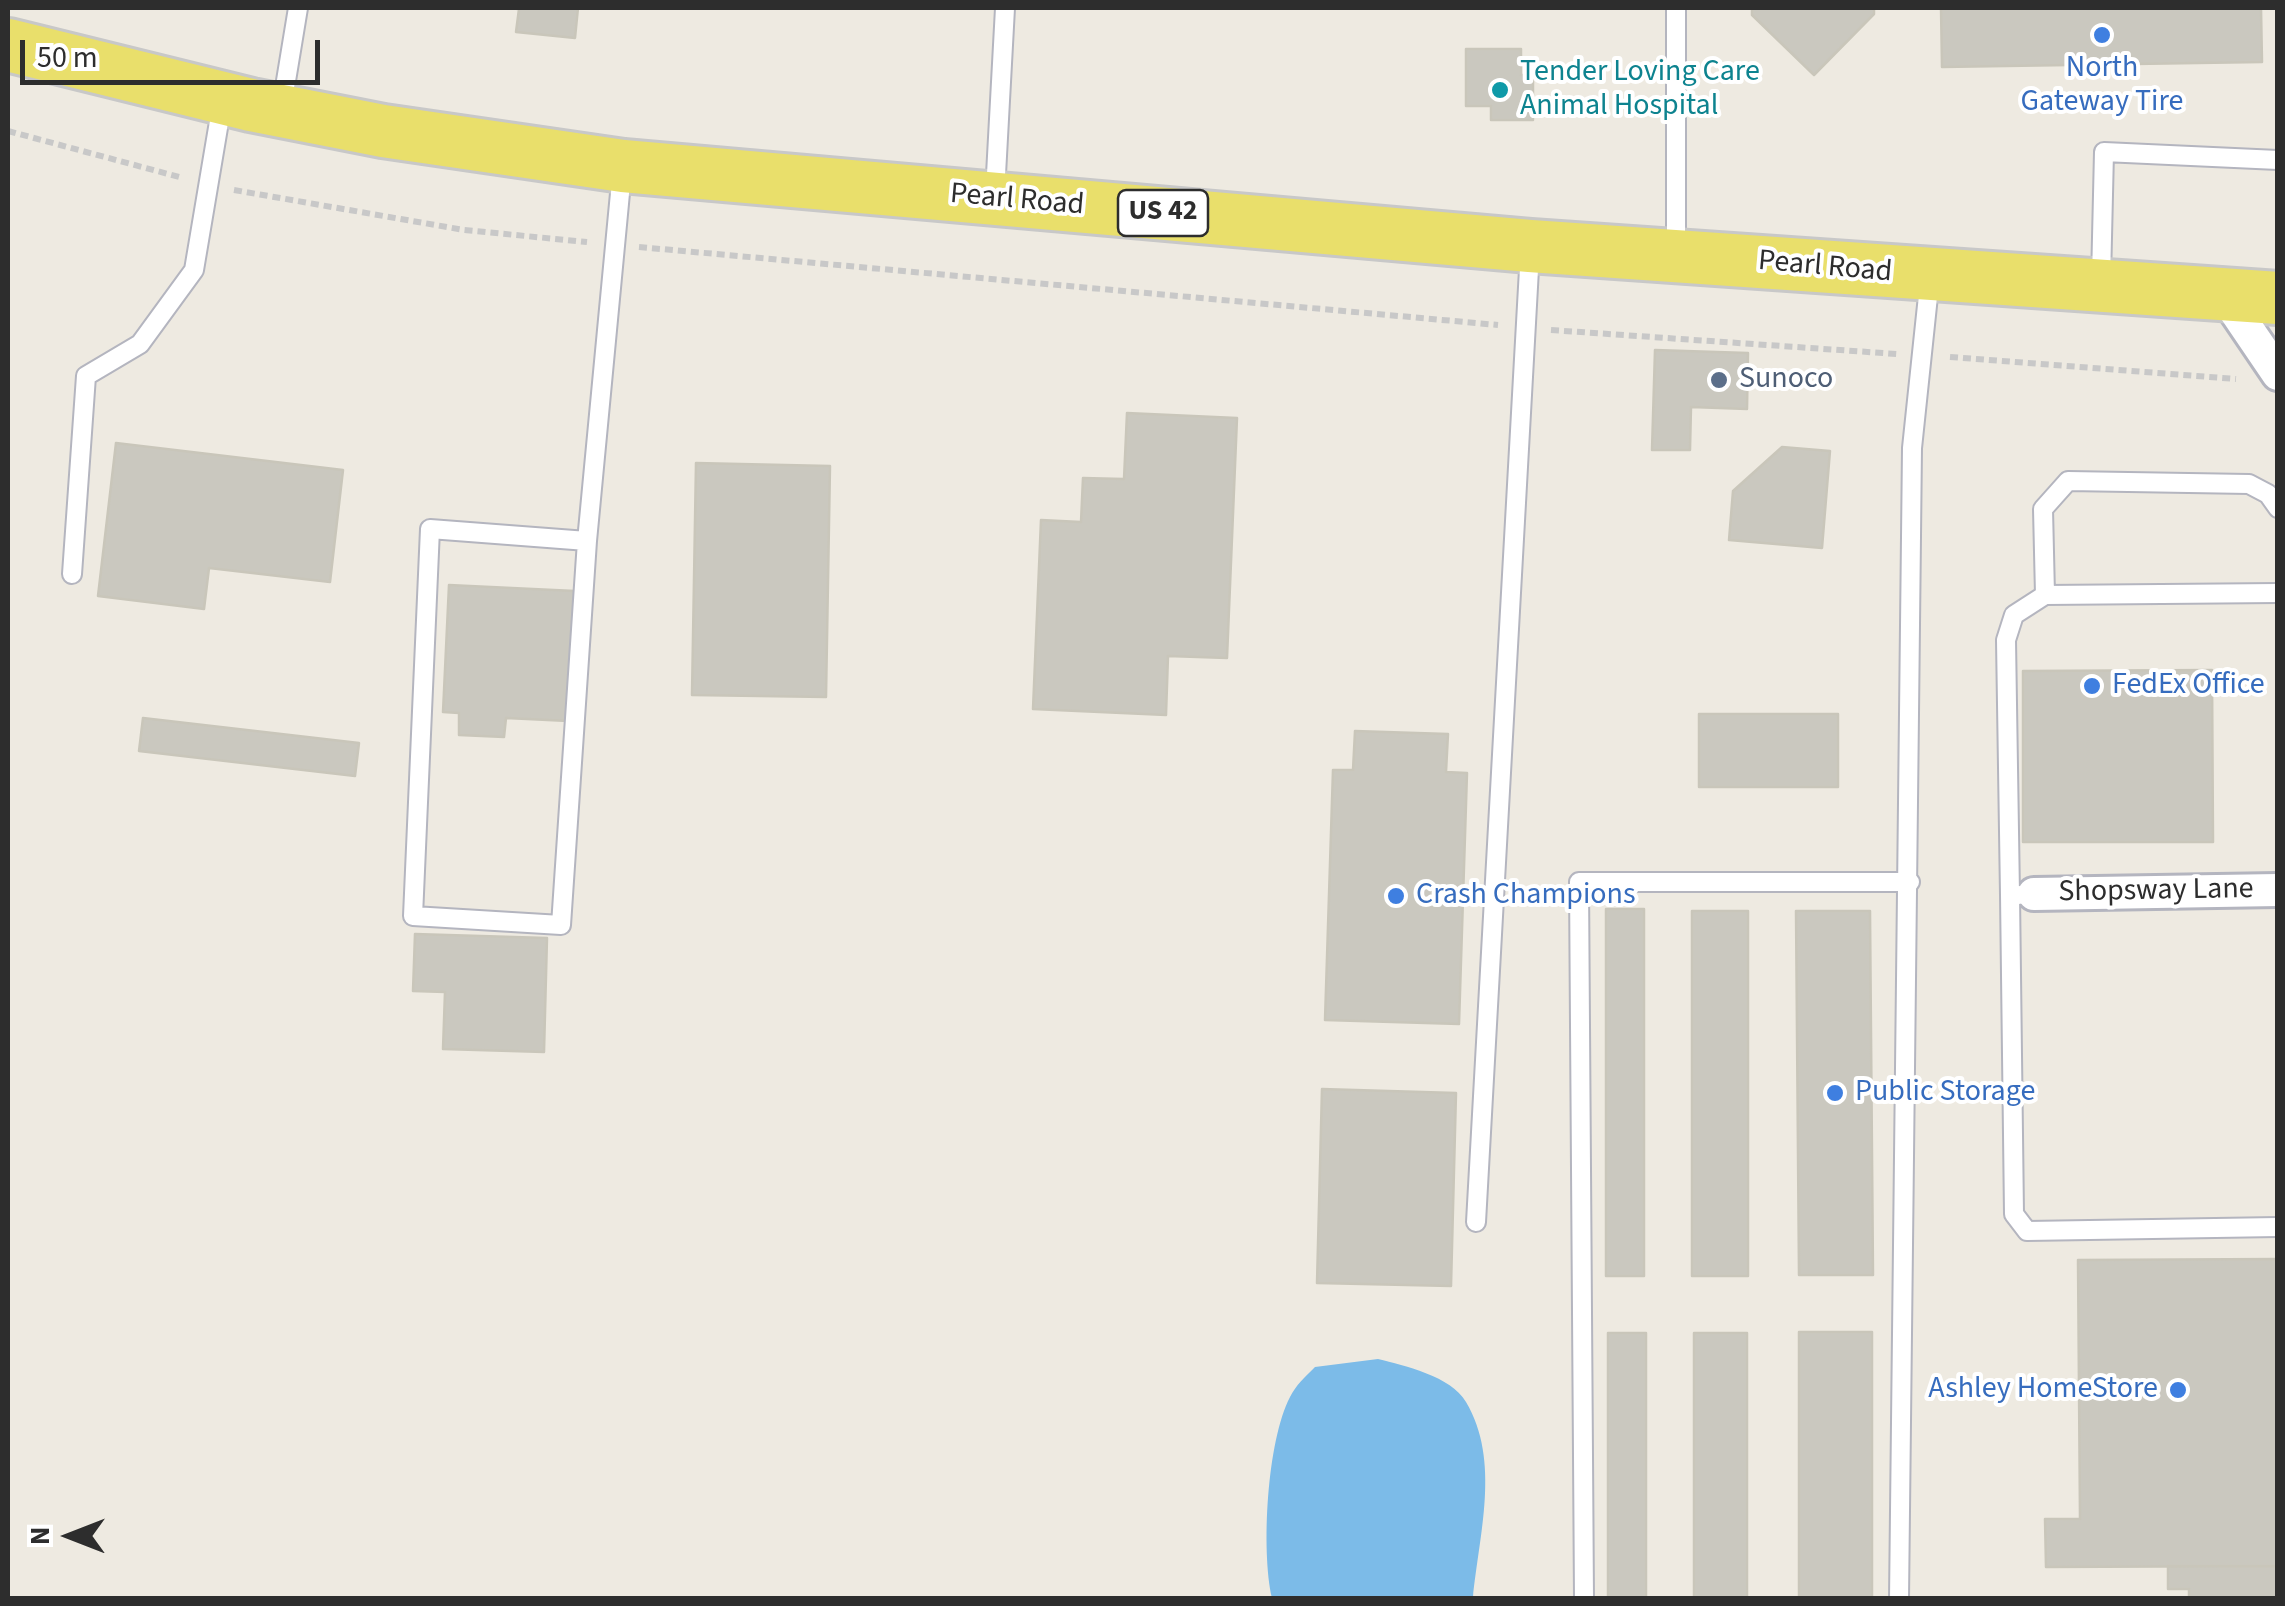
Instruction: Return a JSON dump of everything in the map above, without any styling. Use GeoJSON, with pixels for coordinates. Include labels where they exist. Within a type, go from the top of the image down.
{"type":"FeatureCollection","features":[{"type":"Feature","properties":{"kind":"main road","name":"Pearl Road"},"geometry":{"type":"LineString","coordinates":[[8,45],[223,99],[382,131],[623,166],[1530,246],[2278,298]]}},
{"type":"Feature","properties":{"kind":"street"},"geometry":{"type":"LineString","coordinates":[[2223,292],[2263,377]]}},
{"type":"Feature","properties":{"kind":"street","name":"Shopsway Lane"},"geometry":{"type":"LineString","coordinates":[[2022,895],[2278,890]]}},
{"type":"Feature","properties":{"kind":"lane"},"geometry":{"type":"LineString","coordinates":[[282,110],[298,8]]}},
{"type":"Feature","properties":{"kind":"lane"},"geometry":{"type":"LineString","coordinates":[[994,198],[1005,8]]}},
{"type":"Feature","properties":{"kind":"lane"},"geometry":{"type":"LineString","coordinates":[[1676,8],[1676,256]]}},
{"type":"Feature","properties":{"kind":"lane"},"geometry":{"type":"LineString","coordinates":[[72,574],[86,376],[140,344],[194,270],[223,99]]}},
{"type":"Feature","properties":{"kind":"lane"},"geometry":{"type":"LineString","coordinates":[[2100,285],[2104,152],[2278,160]]}},
{"type":"Feature","properties":{"kind":"lane"},"geometry":{"type":"LineString","coordinates":[[586,541],[430,529],[413,916],[561,925],[586,541],[623,166]]}},
{"type":"Feature","properties":{"kind":"lane"},"geometry":{"type":"LineString","coordinates":[[1476,1222],[1530,246]]}},
{"type":"Feature","properties":{"kind":"lane"},"geometry":{"type":"LineString","coordinates":[[1899,1598],[1912,448],[1930,276]]}},
{"type":"Feature","properties":{"kind":"lane"},"geometry":{"type":"LineString","coordinates":[[2045,595],[2043,509],[2068,481],[2250,484],[2268,494],[2278,508]]}},
{"type":"Feature","properties":{"kind":"lane"},"geometry":{"type":"LineString","coordinates":[[2278,593],[2045,595],[2014,615],[2006,640],[2022,895],[2014,1214],[2028,1232],[2278,1227]]}},
{"type":"Feature","properties":{"kind":"lane"},"geometry":{"type":"LineString","coordinates":[[1584,1598],[1580,882],[1910,882]]}},
{"type":"Feature","properties":{"kind":"path"},"geometry":{"type":"LineString","coordinates":[[8,131],[208,184],[464,230],[1524,328],[2263,377]]}},
{"type":"Feature","properties":{"kind":"water"},"geometry":{"type":"Polygon","coordinates":[[[1378,1359],[1426,1373],[1450,1385],[1466,1402],[1477,1425],[1483,1449],[1485,1498],[1473,1598],[1272,1598],[1267,1553],[1268,1496],[1276,1440],[1290,1397],[1315,1367],[1378,1359]]]}},
{"type":"Feature","properties":{"kind":"building"},"geometry":{"type":"Polygon","coordinates":[[[504,8],[578,8],[575,38],[516,32],[519,9],[504,8]]]}},
{"type":"Feature","properties":{"kind":"building"},"geometry":{"type":"Polygon","coordinates":[[[1752,8],[1874,8],[1874,14],[1814,75],[1752,15],[1752,8]]]}},
{"type":"Feature","properties":{"kind":"building","name":"North Gateway Tire"},"geometry":{"type":"Polygon","coordinates":[[[1941,8],[2261,8],[2262,62],[1942,67],[1941,8]]]}},
{"type":"Feature","properties":{"kind":"building","name":"Tender Loving Care Animal Hospital"},"geometry":{"type":"Polygon","coordinates":[[[1466,49],[1521,49],[1521,75],[1533,75],[1533,120],[1491,120],[1491,106],[1466,106],[1466,49]]]}},
{"type":"Feature","properties":{"kind":"building"},"geometry":{"type":"Polygon","coordinates":[[[1655,350],[1748,353],[1747,409],[1691,407],[1690,450],[1652,450],[1655,350]]]}},
{"type":"Feature","properties":{"kind":"building"},"geometry":{"type":"Polygon","coordinates":[[[1127,413],[1237,418],[1227,658],[1168,656],[1166,715],[1033,709],[1041,520],[1081,522],[1083,478],[1124,479],[1127,413]]]}},
{"type":"Feature","properties":{"kind":"building"},"geometry":{"type":"Polygon","coordinates":[[[116,443],[343,470],[330,582],[209,568],[204,609],[98,596],[116,443]]]}},
{"type":"Feature","properties":{"kind":"building"},"geometry":{"type":"Polygon","coordinates":[[[1782,447],[1830,451],[1822,548],[1729,540],[1733,491],[1782,447]]]}},
{"type":"Feature","properties":{"kind":"building"},"geometry":{"type":"Polygon","coordinates":[[[696,463],[830,466],[826,697],[692,695],[696,463]]]}},
{"type":"Feature","properties":{"kind":"building"},"geometry":{"type":"Polygon","coordinates":[[[449,585],[575,591],[568,721],[506,718],[504,737],[459,735],[459,713],[443,712],[449,585]]]}},
{"type":"Feature","properties":{"kind":"building"},"geometry":{"type":"Polygon","coordinates":[[[2212,670],[2213,842],[2023,842],[2023,671],[2212,670]]]}},
{"type":"Feature","properties":{"kind":"building"},"geometry":{"type":"Polygon","coordinates":[[[1699,714],[1838,714],[1838,787],[1699,787],[1699,714]]]}},
{"type":"Feature","properties":{"kind":"building"},"geometry":{"type":"Polygon","coordinates":[[[143,718],[359,743],[355,776],[139,751],[143,718]]]}},
{"type":"Feature","properties":{"kind":"building","name":"Crash Champions"},"geometry":{"type":"Polygon","coordinates":[[[1355,731],[1448,734],[1446,772],[1467,773],[1459,1024],[1325,1020],[1333,770],[1353,770],[1355,731]]]}},
{"type":"Feature","properties":{"kind":"building"},"geometry":{"type":"Polygon","coordinates":[[[1606,909],[1644,909],[1644,1276],[1606,1276],[1606,909]]]}},
{"type":"Feature","properties":{"kind":"building"},"geometry":{"type":"Polygon","coordinates":[[[1692,911],[1748,911],[1748,1276],[1692,1276],[1692,911]]]}},
{"type":"Feature","properties":{"kind":"building","name":"Public Storage"},"geometry":{"type":"Polygon","coordinates":[[[1796,911],[1870,911],[1873,1275],[1799,1275],[1796,911]]]}},
{"type":"Feature","properties":{"kind":"building"},"geometry":{"type":"Polygon","coordinates":[[[415,934],[547,938],[544,1052],[443,1049],[445,992],[413,991],[415,934]]]}},
{"type":"Feature","properties":{"kind":"building"},"geometry":{"type":"Polygon","coordinates":[[[1322,1089],[1456,1093],[1451,1286],[1317,1283],[1322,1089]]]}},
{"type":"Feature","properties":{"kind":"building","name":"Ashley HomeStore"},"geometry":{"type":"Polygon","coordinates":[[[2278,1259],[2278,1566],[2046,1567],[2045,1519],[2080,1519],[2078,1260],[2278,1259]]]}},
{"type":"Feature","properties":{"kind":"building"},"geometry":{"type":"Polygon","coordinates":[[[1799,1332],[1872,1332],[1872,1598],[1799,1598],[1799,1332]]]}},
{"type":"Feature","properties":{"kind":"building"},"geometry":{"type":"Polygon","coordinates":[[[1608,1333],[1646,1333],[1646,1598],[1608,1598],[1608,1333]]]}},
{"type":"Feature","properties":{"kind":"building"},"geometry":{"type":"Polygon","coordinates":[[[1694,1333],[1747,1333],[1747,1598],[1694,1598],[1694,1333]]]}},
{"type":"Feature","properties":{"kind":"building"},"geometry":{"type":"Polygon","coordinates":[[[2168,1566],[2278,1566],[2278,1598],[2189,1598],[2189,1589],[2168,1589],[2168,1566]]]}},
{"type":"Feature","properties":{"kind":"place","name":"North Gateway Tire"},"geometry":{"type":"Point","coordinates":[2102,35]}},
{"type":"Feature","properties":{"kind":"place","name":"Tender Loving Care Animal Hospital"},"geometry":{"type":"Point","coordinates":[1500,90]}},
{"type":"Feature","properties":{"kind":"place","name":"Sunoco"},"geometry":{"type":"Point","coordinates":[1719,380]}},
{"type":"Feature","properties":{"kind":"place","name":"FedEx Office"},"geometry":{"type":"Point","coordinates":[2092,686]}},
{"type":"Feature","properties":{"kind":"place","name":"Crash Champions"},"geometry":{"type":"Point","coordinates":[1396,896]}},
{"type":"Feature","properties":{"kind":"place","name":"Public Storage"},"geometry":{"type":"Point","coordinates":[1835,1093]}},
{"type":"Feature","properties":{"kind":"place","name":"Ashley HomeStore"},"geometry":{"type":"Point","coordinates":[2178,1390]}}]}
